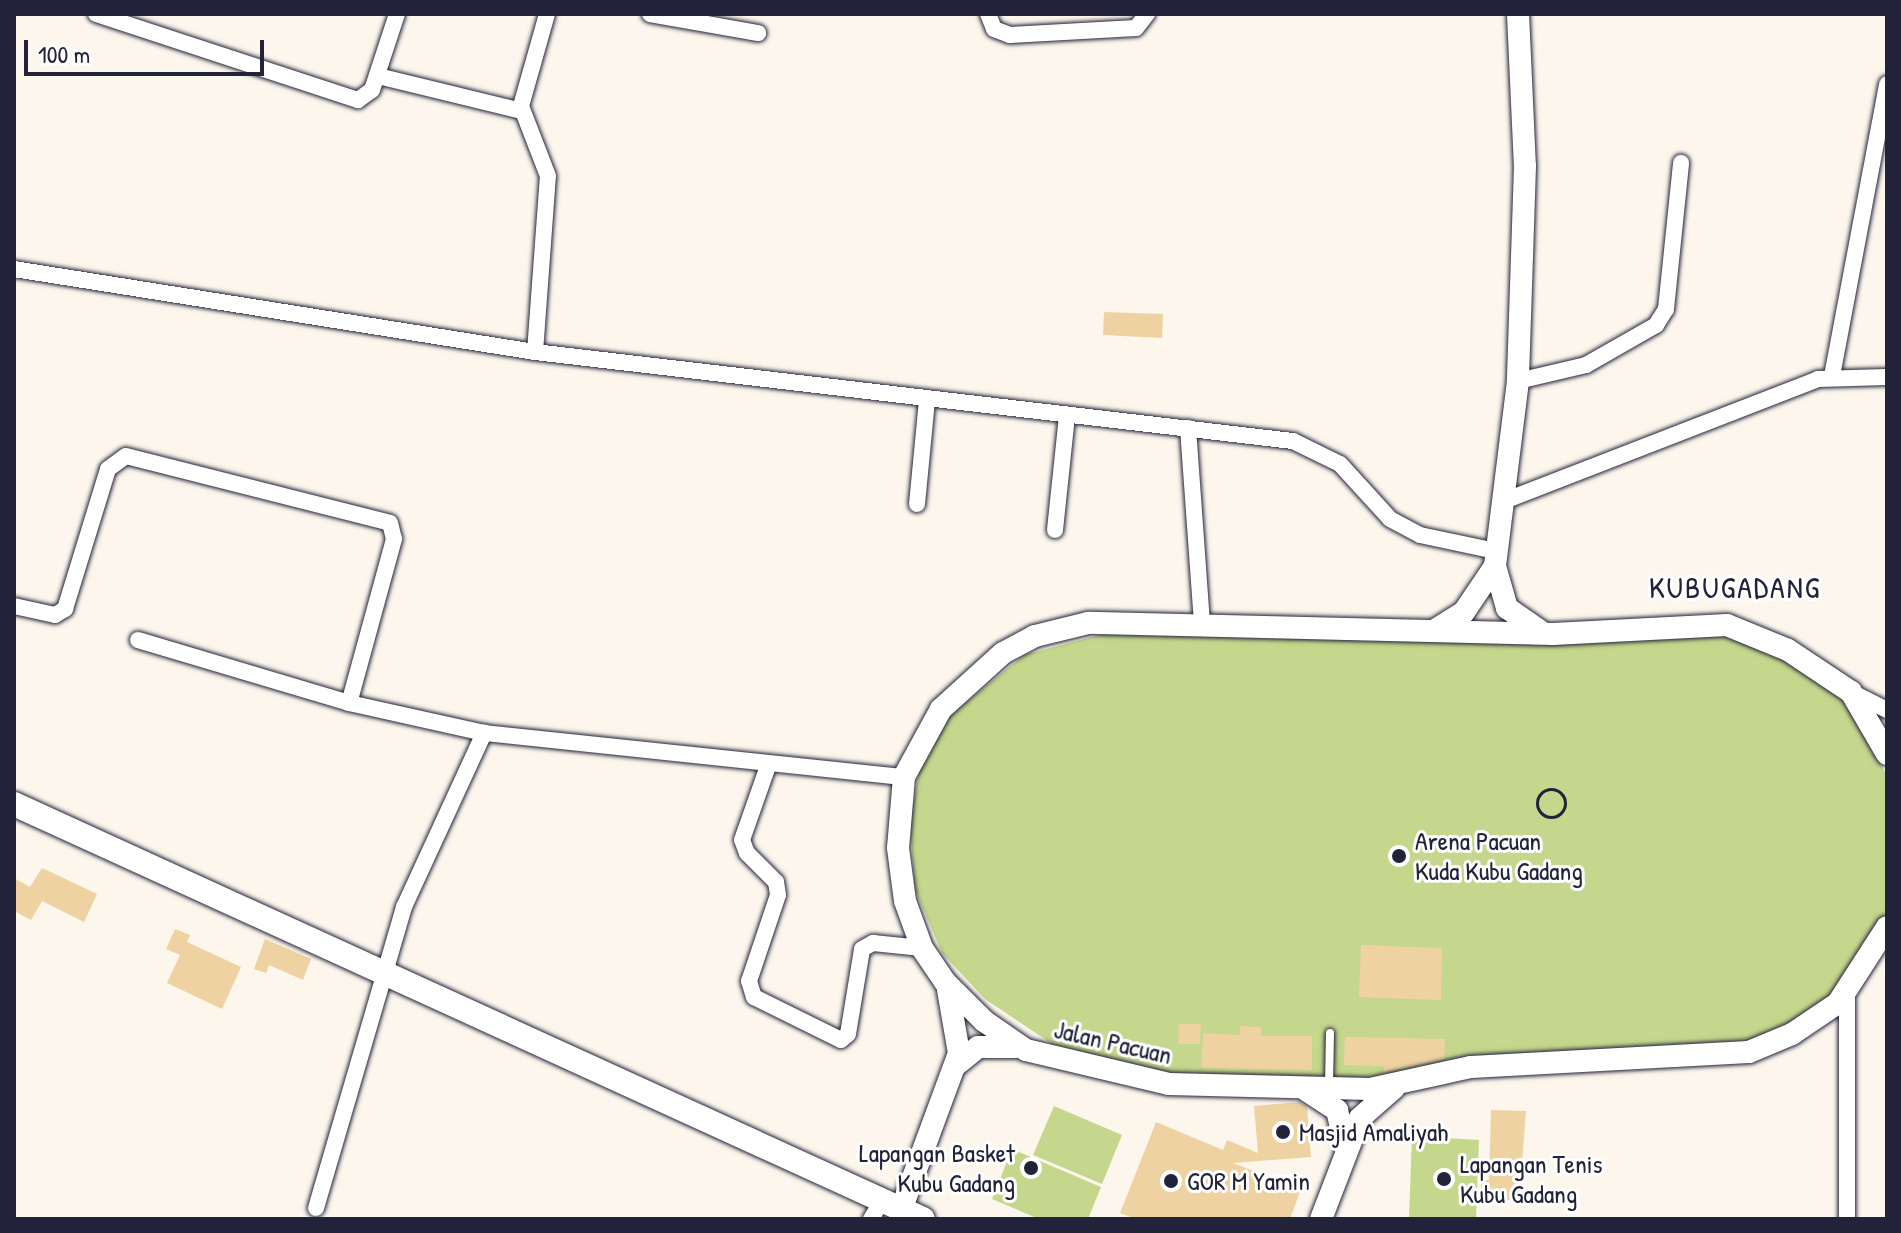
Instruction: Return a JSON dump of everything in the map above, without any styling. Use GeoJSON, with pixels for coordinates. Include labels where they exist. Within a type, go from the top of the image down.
{"type":"FeatureCollection","features":[{"type":"Feature","properties":{"kind":"main road"},"geometry":{"type":"LineString","coordinates":[[14,804],[894,1212]]}},
{"type":"Feature","properties":{"kind":"street"},"geometry":{"type":"LineString","coordinates":[[99,14],[358,100],[368,96],[378,76],[397,14]]}},
{"type":"Feature","properties":{"kind":"street"},"geometry":{"type":"LineString","coordinates":[[535,352],[548,176],[522,111],[547,14]]}},
{"type":"Feature","properties":{"kind":"street"},"geometry":{"type":"LineString","coordinates":[[650,14],[758,33]]}},
{"type":"Feature","properties":{"kind":"street"},"geometry":{"type":"LineString","coordinates":[[988,14],[994,29],[1010,35],[1136,28],[1147,14]]}},
{"type":"Feature","properties":{"kind":"street"},"geometry":{"type":"LineString","coordinates":[[1518,14],[1525,151],[1518,381],[1495,558],[1501,597],[1514,617],[1553,634]]}},
{"type":"Feature","properties":{"kind":"street"},"geometry":{"type":"LineString","coordinates":[[378,76],[522,111]]}},
{"type":"Feature","properties":{"kind":"street"},"geometry":{"type":"LineString","coordinates":[[1832,376],[1883,128],[1887,84]]}},
{"type":"Feature","properties":{"kind":"street"},"geometry":{"type":"LineString","coordinates":[[1518,381],[1586,365],[1656,325],[1666,309],[1681,163]]}},
{"type":"Feature","properties":{"kind":"street"},"geometry":{"type":"LineString","coordinates":[[14,269],[535,352],[1293,441],[1323,452],[1390,519],[1420,535],[1495,558]]}},
{"type":"Feature","properties":{"kind":"street"},"geometry":{"type":"LineString","coordinates":[[1504,501],[1832,376],[1887,377]]}},
{"type":"Feature","properties":{"kind":"street"},"geometry":{"type":"LineString","coordinates":[[917,504],[927,400]]}},
{"type":"Feature","properties":{"kind":"street"},"geometry":{"type":"LineString","coordinates":[[1055,530],[1067,416]]}},
{"type":"Feature","properties":{"kind":"street"},"geometry":{"type":"LineString","coordinates":[[1188,428],[1202,623]]}},
{"type":"Feature","properties":{"kind":"street"},"geometry":{"type":"LineString","coordinates":[[14,606],[55,615],[65,609],[108,469],[126,456],[381,518],[394,539],[349,703]]}},
{"type":"Feature","properties":{"kind":"street"},"geometry":{"type":"LineString","coordinates":[[1433,631],[1464,612],[1495,558]]}},
{"type":"Feature","properties":{"kind":"street","name":"Jalan Pacuan"},"geometry":{"type":"LineString","coordinates":[[1887,754],[1851,692],[1788,650],[1727,625],[1553,634],[1202,623],[1088,623],[1018,644],[986,664],[941,709],[904,777],[900,875],[922,948],[945,982],[1026,1050],[1169,1084],[1318,1089],[1411,1082],[1471,1067],[1749,1052],[1792,1034],[1847,993],[1887,927]]}},
{"type":"Feature","properties":{"kind":"street"},"geometry":{"type":"LineString","coordinates":[[138,640],[349,703],[484,733],[768,766],[904,777]]}},
{"type":"Feature","properties":{"kind":"street"},"geometry":{"type":"LineString","coordinates":[[1851,692],[1887,710]]}},
{"type":"Feature","properties":{"kind":"street"},"geometry":{"type":"LineString","coordinates":[[316,1208],[404,907],[484,733]]}},
{"type":"Feature","properties":{"kind":"street"},"geometry":{"type":"LineString","coordinates":[[768,766],[742,840],[747,853],[776,882],[778,895],[749,981],[754,997],[841,1040],[848,1034],[862,949],[873,943],[922,948]]}},
{"type":"Feature","properties":{"kind":"street"},"geometry":{"type":"LineString","coordinates":[[894,1212],[956,1065],[958,1026],[945,982]]}},
{"type":"Feature","properties":{"kind":"street"},"geometry":{"type":"LineString","coordinates":[[1847,993],[1847,1219]]}},
{"type":"Feature","properties":{"kind":"street"},"geometry":{"type":"LineString","coordinates":[[956,1065],[986,1045],[1026,1050]]}},
{"type":"Feature","properties":{"kind":"street"},"geometry":{"type":"LineString","coordinates":[[1321,1219],[1346,1150],[1375,1099],[1411,1082]]}},
{"type":"Feature","properties":{"kind":"street"},"geometry":{"type":"LineString","coordinates":[[1318,1089],[1337,1110],[1346,1150]]}},
{"type":"Feature","properties":{"kind":"lane"},"geometry":{"type":"LineString","coordinates":[[1318,1089],[1330,1033]]}},
{"type":"Feature","properties":{"kind":"path"},"geometry":{"type":"LineString","coordinates":[[1548,789],[1565,802],[1555,816],[1537,805],[1548,789]]}},
{"type":"Feature","properties":{"kind":"green space","name":"Arena Pacuan Kuda Kubu Gadang"},"geometry":{"type":"Polygon","coordinates":[[[1107,633],[1732,636],[1767,647],[1847,699],[1887,776],[1887,911],[1870,955],[1856,976],[1773,1044],[1391,1079],[1212,1078],[1145,1070],[1058,1048],[985,999],[942,953],[915,890],[910,823],[921,762],[941,723],[1024,655],[1107,633]]]}},
{"type":"Feature","properties":{"kind":"green space","name":"Lapangan Basket Kubu Gadang"},"geometry":{"type":"Polygon","coordinates":[[[1054,1106],[1122,1135],[1102,1184],[1033,1155],[1054,1106]]]}},
{"type":"Feature","properties":{"kind":"green space","name":"Lapangan Tenis Kubu Gadang"},"geometry":{"type":"Polygon","coordinates":[[[1412,1136],[1479,1140],[1476,1219],[1409,1219],[1412,1136]]]}},
{"type":"Feature","properties":{"kind":"green space","name":"Lapangan Basket Kubu Gadang"},"geometry":{"type":"Polygon","coordinates":[[[1012,1149],[1101,1187],[1088,1219],[1039,1219],[992,1199],[1012,1149]]]}},
{"type":"Feature","properties":{"kind":"building"},"geometry":{"type":"Polygon","coordinates":[[[1104,312],[1163,314],[1162,338],[1103,335],[1104,312]]]}},
{"type":"Feature","properties":{"kind":"building"},"geometry":{"type":"Polygon","coordinates":[[[42,868],[97,894],[84,922],[42,901],[31,920],[14,911],[14,878],[30,887],[42,868]]]}},
{"type":"Feature","properties":{"kind":"building"},"geometry":{"type":"Polygon","coordinates":[[[175,929],[190,935],[187,942],[241,967],[222,1009],[167,983],[180,955],[166,949],[175,929]]]}},
{"type":"Feature","properties":{"kind":"building"},"geometry":{"type":"Polygon","coordinates":[[[265,939],[311,959],[303,980],[269,965],[266,973],[254,969],[265,939]]]}},
{"type":"Feature","properties":{"kind":"building"},"geometry":{"type":"Polygon","coordinates":[[[1361,945],[1442,948],[1441,1000],[1359,997],[1361,945]]]}},
{"type":"Feature","properties":{"kind":"building"},"geometry":{"type":"Polygon","coordinates":[[[1179,1024],[1201,1024],[1200,1044],[1178,1044],[1179,1024]]]}},
{"type":"Feature","properties":{"kind":"building"},"geometry":{"type":"Polygon","coordinates":[[[1240,1026],[1261,1027],[1261,1036],[1312,1036],[1312,1070],[1201,1068],[1203,1033],[1240,1035],[1240,1026]]]}},
{"type":"Feature","properties":{"kind":"building"},"geometry":{"type":"Polygon","coordinates":[[[1345,1037],[1445,1039],[1444,1059],[1384,1072],[1384,1066],[1344,1065],[1345,1037]]]}},
{"type":"Feature","properties":{"kind":"building"},"geometry":{"type":"Polygon","coordinates":[[[1300,1102],[1307,1107],[1311,1157],[1233,1163],[1301,1189],[1290,1219],[1136,1219],[1120,1213],[1156,1122],[1223,1150],[1227,1140],[1258,1153],[1254,1106],[1300,1102]]]}},
{"type":"Feature","properties":{"kind":"building"},"geometry":{"type":"Polygon","coordinates":[[[1491,1110],[1526,1111],[1519,1200],[1481,1200],[1481,1180],[1489,1180],[1491,1110]]]}},
{"type":"Feature","properties":{"kind":"place","name":"Arena Pacuan Kuda Kubu Gadang"},"geometry":{"type":"Point","coordinates":[1399,856]}},
{"type":"Feature","properties":{"kind":"place","name":"Masjid Amaliyah"},"geometry":{"type":"Point","coordinates":[1283,1132]}},
{"type":"Feature","properties":{"kind":"place","name":"Lapangan Basket Kubu Gadang"},"geometry":{"type":"Point","coordinates":[1031,1168]}},
{"type":"Feature","properties":{"kind":"place","name":"Lapangan Tenis Kubu Gadang"},"geometry":{"type":"Point","coordinates":[1444,1179]}},
{"type":"Feature","properties":{"kind":"place","name":"GOR M Yamin"},"geometry":{"type":"Point","coordinates":[1171,1181]}},
{"type":"Feature","properties":{"kind":"district","name":"KUBUGADANG"},"geometry":{"type":"Point","coordinates":[1735,587]}}]}
